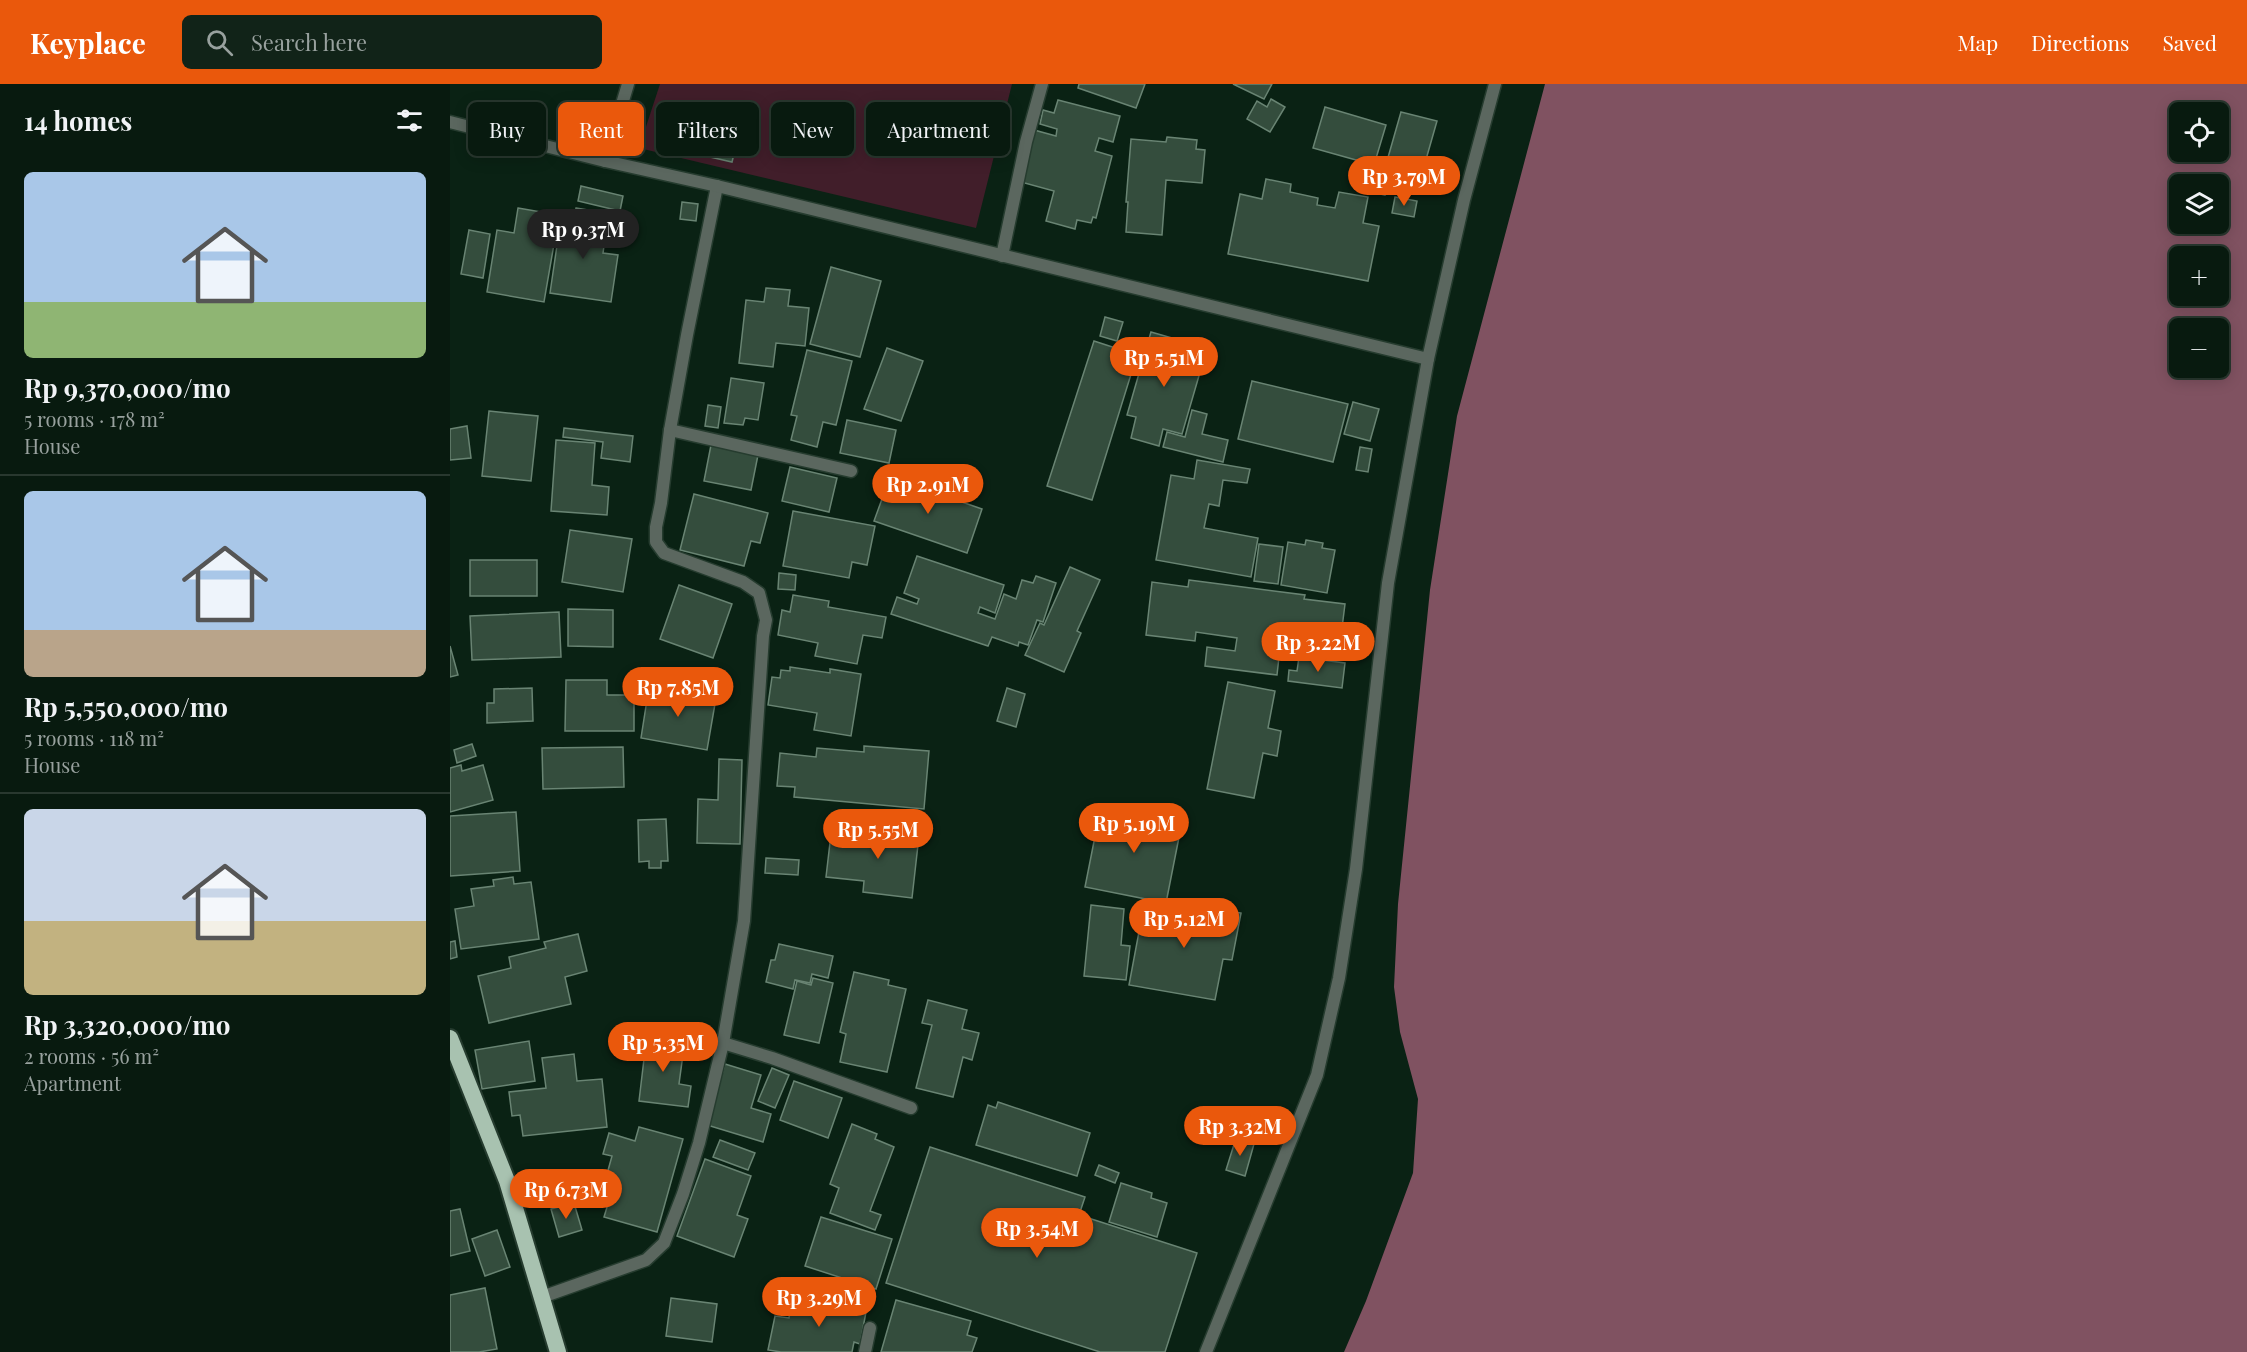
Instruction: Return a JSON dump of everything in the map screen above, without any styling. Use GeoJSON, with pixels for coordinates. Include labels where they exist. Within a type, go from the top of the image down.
{"type":"FeatureCollection","features":[{"type":"Feature","properties":{"kind":"highway"},"geometry":{"type":"LineString","coordinates":[[450,1038],[507,1181],[558,1352]]}},
{"type":"Feature","properties":{"kind":"street"},"geometry":{"type":"LineString","coordinates":[[605,161],[628,84]]}},
{"type":"Feature","properties":{"kind":"street"},"geometry":{"type":"LineString","coordinates":[[1002,256],[1026,142],[1042,84]]}},
{"type":"Feature","properties":{"kind":"street"},"geometry":{"type":"LineString","coordinates":[[1206,1352],[1317,1075],[1339,978],[1356,869],[1388,583],[1428,359],[1464,200],[1495,84]]}},
{"type":"Feature","properties":{"kind":"street"},"geometry":{"type":"LineString","coordinates":[[450,122],[1428,359]]}},
{"type":"Feature","properties":{"kind":"street"},"geometry":{"type":"LineString","coordinates":[[542,1298],[646,1260],[664,1243],[699,1143],[723,1043],[732,979],[744,921],[763,636],[766,620],[759,593],[743,582],[664,554],[656,542],[656,527],[670,430],[717,186]]}},
{"type":"Feature","properties":{"kind":"street"},"geometry":{"type":"LineString","coordinates":[[670,430],[851,471]]}},
{"type":"Feature","properties":{"kind":"street"},"geometry":{"type":"LineString","coordinates":[[723,1043],[772,1058],[911,1108]]}},
{"type":"Feature","properties":{"kind":"street"},"geometry":{"type":"LineString","coordinates":[[865,1352],[870,1328]]}},
{"type":"Feature","properties":{"kind":"shaded area"},"geometry":{"type":"Polygon","coordinates":[[[660,84],[1012,84],[1008,102],[866,102],[866,156],[994,156],[976,228],[673,156],[759,156],[759,102],[656,102],[656,152],[644,149],[644,133],[660,84]]]}},
{"type":"Feature","properties":{"kind":"shaded area"},"geometry":{"type":"Polygon","coordinates":[[[1545,84],[2247,84],[2247,1352],[1344,1352],[1366,1301],[1413,1173],[1418,1099],[1400,1032],[1394,987],[1398,904],[1430,590],[1457,416],[1545,84]]]}},
{"type":"Feature","properties":{"kind":"building"},"geometry":{"type":"Polygon","coordinates":[[[1079,84],[1145,84],[1136,108],[1078,88],[1079,84]]]}},
{"type":"Feature","properties":{"kind":"building"},"geometry":{"type":"Polygon","coordinates":[[[1233,84],[1272,84],[1264,99],[1233,84]]]}},
{"type":"Feature","properties":{"kind":"building"},"geometry":{"type":"Polygon","coordinates":[[[1271,99],[1285,107],[1270,132],[1247,119],[1257,101],[1267,107],[1271,99]]]}},
{"type":"Feature","properties":{"kind":"building"},"geometry":{"type":"Polygon","coordinates":[[[1058,100],[1120,116],[1113,142],[1099,138],[1095,151],[1112,156],[1096,218],[1093,217],[1091,223],[1077,220],[1075,229],[1046,221],[1054,191],[1021,182],[1034,130],[1056,136],[1057,129],[1040,124],[1043,110],[1054,113],[1058,100]]]}},
{"type":"Feature","properties":{"kind":"building"},"geometry":{"type":"Polygon","coordinates":[[[1325,107],[1386,125],[1374,165],[1313,148],[1325,107]]]}},
{"type":"Feature","properties":{"kind":"building"},"geometry":{"type":"Polygon","coordinates":[[[1401,112],[1437,121],[1423,170],[1387,161],[1401,112]]]}},
{"type":"Feature","properties":{"kind":"building"},"geometry":{"type":"Polygon","coordinates":[[[1167,137],[1197,140],[1196,149],[1205,150],[1202,183],[1166,180],[1162,235],[1126,232],[1131,139],[1166,142],[1167,137]]]}},
{"type":"Feature","properties":{"kind":"building"},"geometry":{"type":"Polygon","coordinates":[[[705,156],[734,156],[732,162],[705,156]]]}},
{"type":"Feature","properties":{"kind":"building"},"geometry":{"type":"Polygon","coordinates":[[[1358,171],[1389,178],[1385,195],[1354,188],[1358,171]]]}},
{"type":"Feature","properties":{"kind":"building"},"geometry":{"type":"Polygon","coordinates":[[[1266,179],[1291,184],[1290,192],[1318,198],[1317,205],[1335,208],[1339,192],[1368,197],[1363,223],[1379,226],[1368,281],[1228,254],[1240,194],[1262,199],[1266,179]]]}},
{"type":"Feature","properties":{"kind":"building"},"geometry":{"type":"Polygon","coordinates":[[[581,186],[623,196],[620,211],[578,201],[581,186]]]}},
{"type":"Feature","properties":{"kind":"building"},"geometry":{"type":"Polygon","coordinates":[[[1395,197],[1417,201],[1414,217],[1392,213],[1395,197]]]}},
{"type":"Feature","properties":{"kind":"building"},"geometry":{"type":"Polygon","coordinates":[[[682,202],[698,204],[696,221],[680,219],[682,202]]]}},
{"type":"Feature","properties":{"kind":"building"},"geometry":{"type":"Polygon","coordinates":[[[518,208],[559,215],[544,302],[487,292],[497,230],[514,233],[518,208]]]}},
{"type":"Feature","properties":{"kind":"building"},"geometry":{"type":"Polygon","coordinates":[[[576,208],[595,211],[593,223],[607,225],[603,253],[618,255],[611,302],[550,293],[561,218],[574,220],[576,208]]]}},
{"type":"Feature","properties":{"kind":"building"},"geometry":{"type":"Polygon","coordinates":[[[469,230],[490,234],[483,278],[461,274],[469,230]]]}},
{"type":"Feature","properties":{"kind":"building"},"geometry":{"type":"Polygon","coordinates":[[[831,267],[881,281],[860,357],[810,344],[831,267]]]}},
{"type":"Feature","properties":{"kind":"building"},"geometry":{"type":"Polygon","coordinates":[[[766,288],[790,290],[788,306],[809,308],[805,346],[776,343],[773,367],[739,363],[746,300],[764,302],[766,288]]]}},
{"type":"Feature","properties":{"kind":"building"},"geometry":{"type":"Polygon","coordinates":[[[1105,317],[1123,322],[1117,341],[1100,336],[1105,317]]]}},
{"type":"Feature","properties":{"kind":"building"},"geometry":{"type":"Polygon","coordinates":[[[1151,332],[1200,346],[1196,360],[1203,362],[1182,434],[1163,429],[1159,446],[1131,438],[1136,417],[1127,415],[1151,332]]]}},
{"type":"Feature","properties":{"kind":"building"},"geometry":{"type":"Polygon","coordinates":[[[1094,341],[1137,355],[1092,500],[1047,486],[1094,341]]]}},
{"type":"Feature","properties":{"kind":"building"},"geometry":{"type":"Polygon","coordinates":[[[887,348],[923,361],[901,421],[864,409],[887,348]]]}},
{"type":"Feature","properties":{"kind":"building"},"geometry":{"type":"Polygon","coordinates":[[[807,350],[852,361],[836,425],[823,422],[817,447],[791,440],[797,416],[791,415],[807,350]]]}},
{"type":"Feature","properties":{"kind":"building"},"geometry":{"type":"Polygon","coordinates":[[[731,378],[764,383],[758,420],[745,418],[743,425],[724,423],[731,378]]]}},
{"type":"Feature","properties":{"kind":"building"},"geometry":{"type":"Polygon","coordinates":[[[1252,381],[1348,404],[1333,462],[1238,439],[1252,381]]]}},
{"type":"Feature","properties":{"kind":"building"},"geometry":{"type":"Polygon","coordinates":[[[1353,402],[1379,409],[1370,441],[1344,434],[1353,402]]]}},
{"type":"Feature","properties":{"kind":"building"},"geometry":{"type":"Polygon","coordinates":[[[708,405],[721,407],[718,428],[705,426],[708,405]]]}},
{"type":"Feature","properties":{"kind":"building"},"geometry":{"type":"Polygon","coordinates":[[[1192,410],[1207,414],[1202,434],[1228,440],[1223,462],[1163,447],[1167,432],[1185,437],[1192,410]]]}},
{"type":"Feature","properties":{"kind":"building"},"geometry":{"type":"Polygon","coordinates":[[[489,411],[538,416],[531,481],[482,476],[489,411]]]}},
{"type":"Feature","properties":{"kind":"building"},"geometry":{"type":"Polygon","coordinates":[[[847,420],[896,430],[889,463],[840,453],[847,420]]]}},
{"type":"Feature","properties":{"kind":"building"},"geometry":{"type":"Polygon","coordinates":[[[467,426],[471,458],[450,460],[450,429],[467,426]]]}},
{"type":"Feature","properties":{"kind":"building"},"geometry":{"type":"Polygon","coordinates":[[[564,428],[633,436],[630,462],[601,458],[603,442],[563,437],[564,428]]]}},
{"type":"Feature","properties":{"kind":"building"},"geometry":{"type":"Polygon","coordinates":[[[556,440],[595,443],[592,485],[609,487],[607,515],[551,511],[556,440]]]}},
{"type":"Feature","properties":{"kind":"building"},"geometry":{"type":"Polygon","coordinates":[[[711,445],[758,455],[751,490],[704,481],[711,445]]]}},
{"type":"Feature","properties":{"kind":"building"},"geometry":{"type":"Polygon","coordinates":[[[1360,447],[1372,449],[1368,472],[1356,470],[1360,447]]]}},
{"type":"Feature","properties":{"kind":"building"},"geometry":{"type":"Polygon","coordinates":[[[1197,460],[1250,469],[1247,483],[1223,480],[1219,506],[1209,504],[1204,528],[1258,538],[1251,577],[1156,560],[1171,475],[1194,479],[1197,460]]]}},
{"type":"Feature","properties":{"kind":"building"},"geometry":{"type":"Polygon","coordinates":[[[790,467],[837,478],[829,512],[782,501],[790,467]]]}},
{"type":"Feature","properties":{"kind":"building"},"geometry":{"type":"Polygon","coordinates":[[[890,477],[982,509],[967,553],[874,521],[890,477]]]}},
{"type":"Feature","properties":{"kind":"building"},"geometry":{"type":"Polygon","coordinates":[[[694,494],[768,513],[760,543],[751,541],[744,566],[680,550],[694,494]]]}},
{"type":"Feature","properties":{"kind":"building"},"geometry":{"type":"Polygon","coordinates":[[[793,511],[875,526],[867,565],[852,562],[849,578],[783,566],[793,511]]]}},
{"type":"Feature","properties":{"kind":"building"},"geometry":{"type":"Polygon","coordinates":[[[570,530],[632,539],[623,592],[562,582],[570,530]]]}},
{"type":"Feature","properties":{"kind":"building"},"geometry":{"type":"Polygon","coordinates":[[[1306,540],[1323,543],[1322,548],[1335,550],[1327,593],[1281,585],[1288,542],[1305,545],[1306,540]]]}},
{"type":"Feature","properties":{"kind":"building"},"geometry":{"type":"Polygon","coordinates":[[[1259,544],[1283,547],[1278,584],[1254,581],[1259,544]]]}},
{"type":"Feature","properties":{"kind":"building"},"geometry":{"type":"Polygon","coordinates":[[[917,556],[1004,585],[995,613],[980,607],[978,613],[995,619],[1004,594],[1016,599],[1022,580],[1033,583],[1036,576],[1056,583],[1043,622],[1037,620],[1028,645],[1019,642],[1018,646],[992,637],[988,646],[891,614],[897,597],[917,604],[919,599],[904,593],[917,556]]]}},
{"type":"Feature","properties":{"kind":"building"},"geometry":{"type":"Polygon","coordinates":[[[470,560],[537,560],[537,596],[470,596],[470,560]]]}},
{"type":"Feature","properties":{"kind":"building"},"geometry":{"type":"Polygon","coordinates":[[[1070,567],[1100,580],[1077,631],[1081,633],[1064,672],[1025,655],[1040,623],[1044,625],[1070,567]]]}},
{"type":"Feature","properties":{"kind":"building"},"geometry":{"type":"Polygon","coordinates":[[[779,573],[796,575],[795,590],[778,589],[779,573]]]}},
{"type":"Feature","properties":{"kind":"building"},"geometry":{"type":"Polygon","coordinates":[[[1189,580],[1305,595],[1304,599],[1345,604],[1341,636],[1300,631],[1296,659],[1279,657],[1277,675],[1205,666],[1207,647],[1235,651],[1237,638],[1196,632],[1195,641],[1146,635],[1152,582],[1188,587],[1189,580]]]}},
{"type":"Feature","properties":{"kind":"building"},"geometry":{"type":"Polygon","coordinates":[[[679,585],[732,604],[713,658],[660,639],[679,585]]]}},
{"type":"Feature","properties":{"kind":"building"},"geometry":{"type":"Polygon","coordinates":[[[793,595],[829,601],[828,607],[886,617],[882,638],[863,635],[857,664],[815,656],[818,643],[778,635],[782,610],[790,612],[793,595]]]}},
{"type":"Feature","properties":{"kind":"building"},"geometry":{"type":"Polygon","coordinates":[[[568,609],[613,610],[613,647],[568,646],[568,609]]]}},
{"type":"Feature","properties":{"kind":"building"},"geometry":{"type":"Polygon","coordinates":[[[559,612],[561,657],[472,660],[470,616],[559,612]]]}},
{"type":"Feature","properties":{"kind":"building"},"geometry":{"type":"Polygon","coordinates":[[[450,646],[458,675],[450,677],[450,646]]]}},
{"type":"Feature","properties":{"kind":"building"},"geometry":{"type":"Polygon","coordinates":[[[1299,657],[1345,663],[1342,688],[1288,681],[1289,670],[1297,671],[1299,657]]]}},
{"type":"Feature","properties":{"kind":"building"},"geometry":{"type":"Polygon","coordinates":[[[790,667],[830,673],[830,669],[861,674],[851,736],[814,730],[817,713],[768,705],[772,677],[780,678],[781,670],[790,671],[790,667]]]}},
{"type":"Feature","properties":{"kind":"building"},"geometry":{"type":"Polygon","coordinates":[[[566,680],[607,680],[607,695],[634,695],[634,731],[565,731],[566,680]]]}},
{"type":"Feature","properties":{"kind":"building"},"geometry":{"type":"Polygon","coordinates":[[[1228,682],[1275,691],[1268,728],[1281,731],[1277,756],[1263,753],[1254,798],[1207,789],[1228,682]]]}},
{"type":"Feature","properties":{"kind":"building"},"geometry":{"type":"Polygon","coordinates":[[[649,687],[716,698],[707,750],[641,738],[649,687]]]}},
{"type":"Feature","properties":{"kind":"building"},"geometry":{"type":"Polygon","coordinates":[[[532,688],[533,721],[487,723],[487,703],[494,703],[494,689],[532,688]]]}},
{"type":"Feature","properties":{"kind":"building"},"geometry":{"type":"Polygon","coordinates":[[[1007,688],[1025,694],[1016,727],[997,721],[1007,688]]]}},
{"type":"Feature","properties":{"kind":"building"},"geometry":{"type":"Polygon","coordinates":[[[472,744],[476,756],[457,763],[454,750],[472,744]]]}},
{"type":"Feature","properties":{"kind":"building"},"geometry":{"type":"Polygon","coordinates":[[[864,746],[929,751],[924,809],[794,797],[795,787],[777,786],[780,753],[816,757],[817,748],[864,752],[864,746]]]}},
{"type":"Feature","properties":{"kind":"building"},"geometry":{"type":"Polygon","coordinates":[[[623,747],[624,787],[543,789],[542,748],[623,747]]]}},
{"type":"Feature","properties":{"kind":"building"},"geometry":{"type":"Polygon","coordinates":[[[719,759],[742,760],[740,844],[697,843],[698,799],[718,800],[719,759]]]}},
{"type":"Feature","properties":{"kind":"building"},"geometry":{"type":"Polygon","coordinates":[[[461,765],[462,771],[483,765],[493,800],[450,812],[450,768],[461,765]]]}},
{"type":"Feature","properties":{"kind":"building"},"geometry":{"type":"Polygon","coordinates":[[[1101,806],[1182,822],[1166,903],[1085,887],[1101,806]]]}},
{"type":"Feature","properties":{"kind":"building"},"geometry":{"type":"Polygon","coordinates":[[[516,812],[520,871],[450,876],[450,816],[516,812]]]}},
{"type":"Feature","properties":{"kind":"building"},"geometry":{"type":"Polygon","coordinates":[[[666,819],[668,861],[661,861],[661,868],[649,868],[649,861],[639,862],[638,820],[666,819]]]}},
{"type":"Feature","properties":{"kind":"building"},"geometry":{"type":"Polygon","coordinates":[[[882,823],[920,827],[912,898],[863,892],[864,881],[826,877],[831,834],[880,840],[882,823]]]}},
{"type":"Feature","properties":{"kind":"building"},"geometry":{"type":"Polygon","coordinates":[[[766,858],[799,860],[798,875],[765,873],[766,858]]]}},
{"type":"Feature","properties":{"kind":"building"},"geometry":{"type":"Polygon","coordinates":[[[513,877],[514,884],[531,882],[539,939],[461,949],[455,909],[474,906],[471,889],[494,886],[493,880],[513,877]]]}},
{"type":"Feature","properties":{"kind":"building"},"geometry":{"type":"Polygon","coordinates":[[[1169,900],[1241,913],[1232,960],[1223,959],[1215,1000],[1129,985],[1144,905],[1167,909],[1169,900]]]}},
{"type":"Feature","properties":{"kind":"building"},"geometry":{"type":"Polygon","coordinates":[[[1091,905],[1124,909],[1121,945],[1130,946],[1126,980],[1084,976],[1091,905]]]}},
{"type":"Feature","properties":{"kind":"building"},"geometry":{"type":"Polygon","coordinates":[[[578,934],[587,971],[565,977],[571,1004],[489,1023],[478,976],[511,968],[509,957],[546,948],[544,942],[578,934]]]}},
{"type":"Feature","properties":{"kind":"building"},"geometry":{"type":"Polygon","coordinates":[[[455,941],[457,957],[450,959],[450,942],[455,941]]]}},
{"type":"Feature","properties":{"kind":"building"},"geometry":{"type":"Polygon","coordinates":[[[779,944],[833,956],[828,978],[812,974],[810,983],[795,980],[793,989],[766,982],[771,960],[775,960],[779,944]]]}},
{"type":"Feature","properties":{"kind":"building"},"geometry":{"type":"Polygon","coordinates":[[[854,972],[889,980],[888,985],[906,989],[887,1072],[840,1062],[846,1034],[840,1032],[854,972]]]}},
{"type":"Feature","properties":{"kind":"building"},"geometry":{"type":"Polygon","coordinates":[[[813,978],[833,983],[819,1043],[784,1035],[797,981],[811,985],[813,978]]]}},
{"type":"Feature","properties":{"kind":"building"},"geometry":{"type":"Polygon","coordinates":[[[928,1000],[967,1010],[962,1029],[979,1033],[972,1060],[963,1057],[953,1097],[916,1088],[932,1025],[922,1023],[928,1000]]]}},
{"type":"Feature","properties":{"kind":"building"},"geometry":{"type":"Polygon","coordinates":[[[653,1031],[670,1033],[668,1045],[684,1047],[679,1084],[691,1086],[688,1107],[639,1101],[646,1042],[652,1043],[653,1031]]]}},
{"type":"Feature","properties":{"kind":"building"},"geometry":{"type":"Polygon","coordinates":[[[529,1041],[535,1081],[482,1089],[475,1050],[529,1041]]]}},
{"type":"Feature","properties":{"kind":"building"},"geometry":{"type":"Polygon","coordinates":[[[574,1054],[577,1081],[602,1079],[607,1127],[523,1136],[520,1115],[512,1116],[509,1092],[546,1088],[542,1058],[574,1054]]]}},
{"type":"Feature","properties":{"kind":"building"},"geometry":{"type":"Polygon","coordinates":[[[725,1064],[761,1075],[751,1108],[771,1114],[763,1142],[707,1125],[725,1064]]]}},
{"type":"Feature","properties":{"kind":"building"},"geometry":{"type":"Polygon","coordinates":[[[772,1068],[789,1075],[775,1108],[758,1101],[772,1068]]]}},
{"type":"Feature","properties":{"kind":"building"},"geometry":{"type":"Polygon","coordinates":[[[794,1081],[842,1098],[828,1138],[780,1120],[794,1081]]]}},
{"type":"Feature","properties":{"kind":"building"},"geometry":{"type":"Polygon","coordinates":[[[998,1102],[1090,1133],[1077,1176],[976,1145],[988,1105],[996,1108],[998,1102]]]}},
{"type":"Feature","properties":{"kind":"building"},"geometry":{"type":"Polygon","coordinates":[[[852,1124],[877,1134],[875,1139],[894,1147],[870,1211],[881,1215],[875,1230],[830,1213],[839,1188],[830,1184],[852,1124]]]}},
{"type":"Feature","properties":{"kind":"building"},"geometry":{"type":"Polygon","coordinates":[[[639,1127],[683,1139],[657,1232],[604,1217],[611,1194],[602,1192],[612,1156],[603,1154],[609,1133],[635,1141],[639,1127]]]}},
{"type":"Feature","properties":{"kind":"building"},"geometry":{"type":"Polygon","coordinates":[[[1236,1138],[1254,1144],[1245,1176],[1226,1170],[1236,1138]]]}},
{"type":"Feature","properties":{"kind":"building"},"geometry":{"type":"Polygon","coordinates":[[[720,1140],[755,1153],[748,1170],[713,1157],[720,1140]]]}},
{"type":"Feature","properties":{"kind":"building"},"geometry":{"type":"Polygon","coordinates":[[[930,1147],[1085,1197],[1079,1215],[1197,1253],[1165,1352],[1100,1352],[886,1283],[930,1147]]]}},
{"type":"Feature","properties":{"kind":"building"},"geometry":{"type":"Polygon","coordinates":[[[705,1159],[751,1176],[737,1215],[748,1219],[734,1257],[677,1236],[705,1159]]]}},
{"type":"Feature","properties":{"kind":"building"},"geometry":{"type":"Polygon","coordinates":[[[1099,1165],[1119,1173],[1115,1183],[1095,1175],[1099,1165]]]}},
{"type":"Feature","properties":{"kind":"building"},"geometry":{"type":"Polygon","coordinates":[[[1121,1183],[1152,1193],[1151,1198],[1167,1203],[1157,1237],[1109,1222],[1121,1183]]]}},
{"type":"Feature","properties":{"kind":"building"},"geometry":{"type":"Polygon","coordinates":[[[574,1203],[582,1230],[559,1237],[551,1209],[574,1203]]]}},
{"type":"Feature","properties":{"kind":"building"},"geometry":{"type":"Polygon","coordinates":[[[460,1209],[470,1251],[450,1256],[450,1211],[460,1209]]]}},
{"type":"Feature","properties":{"kind":"building"},"geometry":{"type":"Polygon","coordinates":[[[821,1217],[892,1239],[876,1289],[805,1266],[821,1217]]]}},
{"type":"Feature","properties":{"kind":"building"},"geometry":{"type":"Polygon","coordinates":[[[497,1230],[510,1267],[485,1276],[472,1239],[497,1230]]]}},
{"type":"Feature","properties":{"kind":"building"},"geometry":{"type":"Polygon","coordinates":[[[485,1288],[497,1349],[479,1352],[450,1352],[450,1295],[485,1288]]]}},
{"type":"Feature","properties":{"kind":"building"},"geometry":{"type":"Polygon","coordinates":[[[818,1293],[848,1299],[847,1308],[866,1312],[860,1344],[854,1342],[852,1352],[768,1350],[775,1316],[789,1318],[790,1310],[814,1315],[818,1293]]]}},
{"type":"Feature","properties":{"kind":"building"},"geometry":{"type":"Polygon","coordinates":[[[671,1298],[717,1304],[712,1342],[666,1336],[671,1298]]]}},
{"type":"Feature","properties":{"kind":"building"},"geometry":{"type":"Polygon","coordinates":[[[896,1300],[971,1321],[967,1335],[977,1338],[972,1352],[881,1352],[896,1300]]]}}]}
